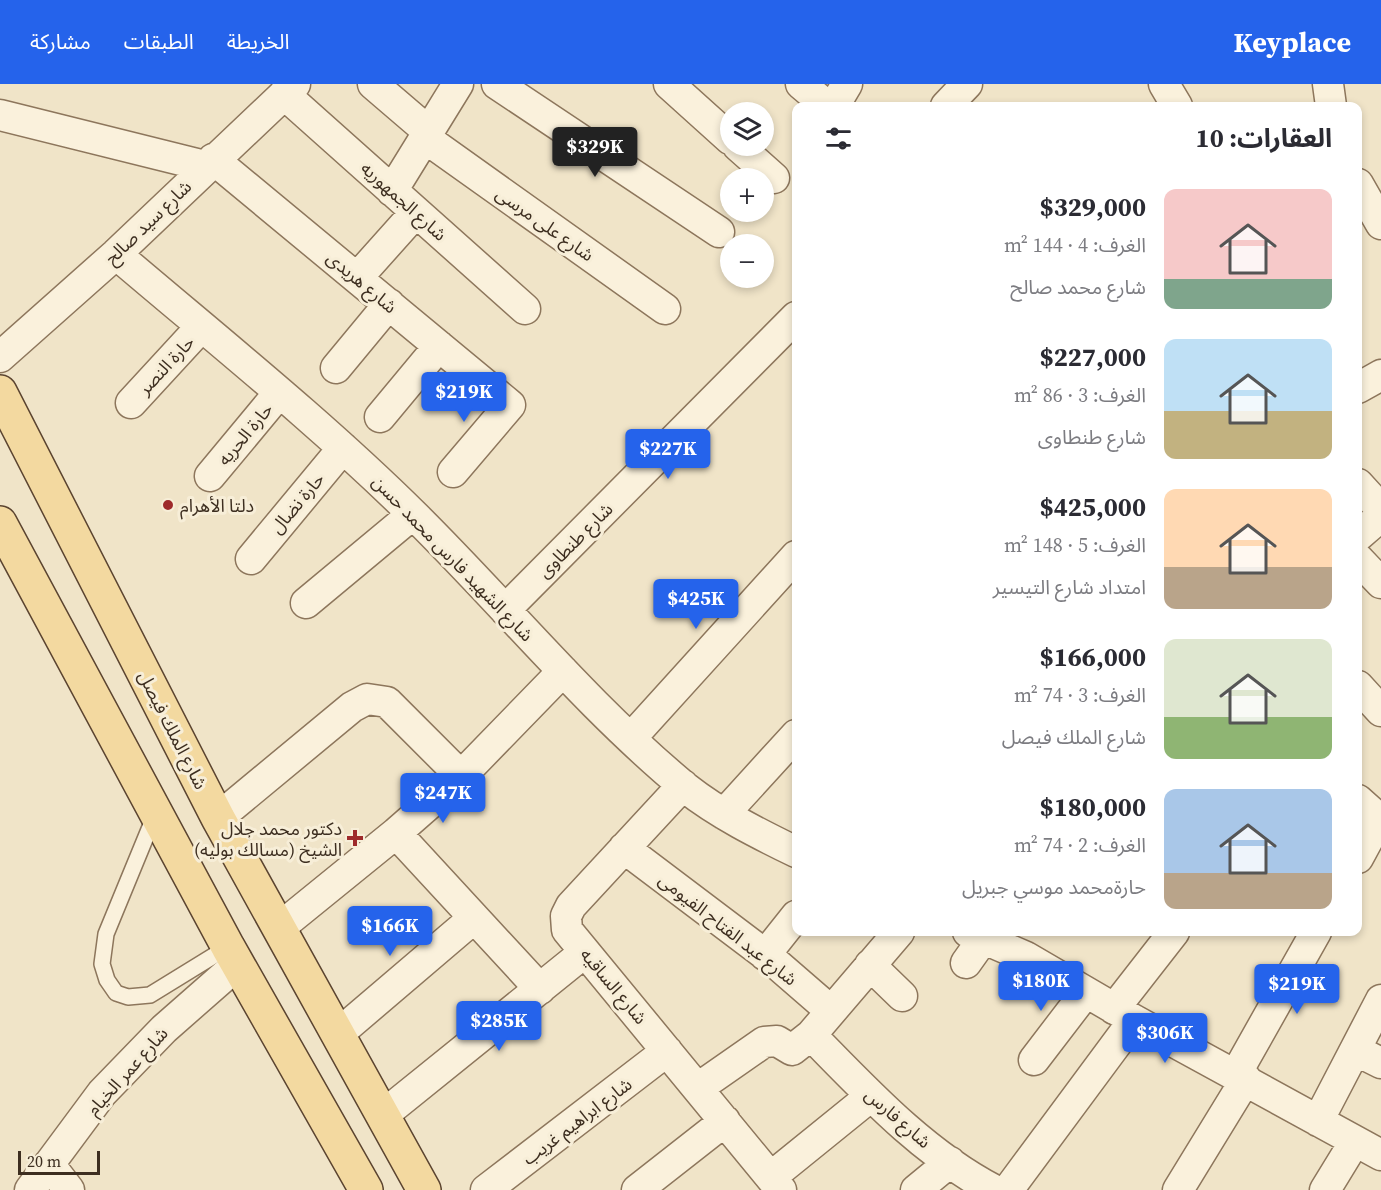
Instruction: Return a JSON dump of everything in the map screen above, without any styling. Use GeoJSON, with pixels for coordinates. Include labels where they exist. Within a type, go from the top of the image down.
{"type":"FeatureCollection","features":[{"type":"Feature","properties":{"kind":"main road","name":"شارع الملك فيصل"},"geometry":{"type":"LineString","coordinates":[[0,392],[218,818],[424,1190]]}},
{"type":"Feature","properties":{"kind":"main road"},"geometry":{"type":"LineString","coordinates":[[0,522],[233,956],[366,1190]]}},
{"type":"Feature","properties":{"kind":"street","name":"شارع على مرسى"},"geometry":{"type":"LineString","coordinates":[[373,84],[427,135],[665,309]]}},
{"type":"Feature","properties":{"kind":"street"},"geometry":{"type":"LineString","coordinates":[[392,191],[458,84]]}},
{"type":"Feature","properties":{"kind":"street"},"geometry":{"type":"LineString","coordinates":[[497,84],[719,232]]}},
{"type":"Feature","properties":{"kind":"street"},"geometry":{"type":"LineString","coordinates":[[669,84],[720,130]]}},
{"type":"Feature","properties":{"kind":"street"},"geometry":{"type":"LineString","coordinates":[[801,84],[821,102]]}},
{"type":"Feature","properties":{"kind":"street"},"geometry":{"type":"LineString","coordinates":[[836,102],[847,84]]}},
{"type":"Feature","properties":{"kind":"street"},"geometry":{"type":"LineString","coordinates":[[950,102],[967,84]]}},
{"type":"Feature","properties":{"kind":"street"},"geometry":{"type":"LineString","coordinates":[[1328,84],[1330,102]]}},
{"type":"Feature","properties":{"kind":"street","name":"شارع سيد صالح"},"geometry":{"type":"LineString","coordinates":[[0,357],[116,254],[289,89]]}},
{"type":"Feature","properties":{"kind":"street","name":"شارع الجمهوريه"},"geometry":{"type":"LineString","coordinates":[[289,89],[392,191],[525,309]]}},
{"type":"Feature","properties":{"kind":"street"},"geometry":{"type":"LineString","coordinates":[[0,115],[209,163]]}},
{"type":"Feature","properties":{"kind":"street"},"geometry":{"type":"LineString","coordinates":[[749,156],[763,168]]}},
{"type":"Feature","properties":{"kind":"street","name":"شارع هريدى"},"geometry":{"type":"LineString","coordinates":[[209,163],[357,278],[510,405],[453,472]]}},
{"type":"Feature","properties":{"kind":"street"},"geometry":{"type":"LineString","coordinates":[[1362,183],[1381,175]]}},
{"type":"Feature","properties":{"kind":"street"},"geometry":{"type":"LineString","coordinates":[[1362,192],[1381,224]]}},
{"type":"Feature","properties":{"kind":"street"},"geometry":{"type":"LineString","coordinates":[[357,278],[416,212]]}},
{"type":"Feature","properties":{"kind":"street","name":"شارع الشهيد فارس محمد حسن"},"geometry":{"type":"LineString","coordinates":[[116,254],[279,393],[414,514],[562,671],[631,738],[683,784],[724,814],[792,850]]}},
{"type":"Feature","properties":{"kind":"street"},"geometry":{"type":"LineString","coordinates":[[336,368],[389,304]]}},
{"type":"Feature","properties":{"kind":"street","name":"شارع طنطاوى"},"geometry":{"type":"LineString","coordinates":[[505,610],[792,321]]}},
{"type":"Feature","properties":{"kind":"street","name":"حارة النصر"},"geometry":{"type":"LineString","coordinates":[[131,403],[201,327]]}},
{"type":"Feature","properties":{"kind":"street"},"geometry":{"type":"LineString","coordinates":[[380,417],[440,346]]}},
{"type":"Feature","properties":{"kind":"street"},"geometry":{"type":"LineString","coordinates":[[1362,386],[1381,375]]}},
{"type":"Feature","properties":{"kind":"street","name":"حارة الحريه"},"geometry":{"type":"LineString","coordinates":[[210,476],[279,393]]}},
{"type":"Feature","properties":{"kind":"street","name":"حارة نضال"},"geometry":{"type":"LineString","coordinates":[[251,559],[342,448]]}},
{"type":"Feature","properties":{"kind":"street"},"geometry":{"type":"LineString","coordinates":[[1362,488],[1381,509]]}},
{"type":"Feature","properties":{"kind":"street"},"geometry":{"type":"LineString","coordinates":[[306,603],[414,514]]}},
{"type":"Feature","properties":{"kind":"street"},"geometry":{"type":"LineString","coordinates":[[1362,533],[1381,516]]}},
{"type":"Feature","properties":{"kind":"street"},"geometry":{"type":"LineString","coordinates":[[631,738],[792,560]]}},
{"type":"Feature","properties":{"kind":"street"},"geometry":{"type":"LineString","coordinates":[[1362,563],[1381,583]]}},
{"type":"Feature","properties":{"kind":"street"},"geometry":{"type":"LineString","coordinates":[[279,928],[396,833],[461,776],[562,671]]}},
{"type":"Feature","properties":{"kind":"street"},"geometry":{"type":"LineString","coordinates":[[1362,690],[1381,711]]}},
{"type":"Feature","properties":{"kind":"street"},"geometry":{"type":"LineString","coordinates":[[218,818],[352,707],[367,699],[387,702],[461,776]]}},
{"type":"Feature","properties":{"kind":"street"},"geometry":{"type":"LineString","coordinates":[[724,814],[792,739]]}},
{"type":"Feature","properties":{"kind":"street","name":"شارع الساقيه"},"geometry":{"type":"LineString","coordinates":[[683,784],[571,906],[566,916],[567,930],[778,1185]]}},
{"type":"Feature","properties":{"kind":"street"},"geometry":{"type":"LineString","coordinates":[[1362,839],[1368,810]]}},
{"type":"Feature","properties":{"kind":"street"},"geometry":{"type":"LineString","coordinates":[[396,833],[540,989]]}},
{"type":"Feature","properties":{"kind":"street","name":"شارع عبد الفتاح الفيومى"},"geometry":{"type":"LineString","coordinates":[[624,848],[765,955],[831,1011]]}},
{"type":"Feature","properties":{"kind":"street"},"geometry":{"type":"LineString","coordinates":[[338,1034],[474,918]]}},
{"type":"Feature","properties":{"kind":"street"},"geometry":{"type":"LineString","coordinates":[[765,955],[792,921]]}},
{"type":"Feature","properties":{"kind":"street"},"geometry":{"type":"LineString","coordinates":[[698,1088],[764,1042],[777,1041],[792,1050],[811,1035],[895,936]]}},
{"type":"Feature","properties":{"kind":"street"},"geometry":{"type":"LineString","coordinates":[[966,963],[979,936]]}},
{"type":"Feature","properties":{"kind":"street"},"geometry":{"type":"LineString","coordinates":[[984,936],[1026,957],[1124,1015],[1381,1155]]}},
{"type":"Feature","properties":{"kind":"street"},"geometry":{"type":"LineString","coordinates":[[1008,1190],[1124,1015],[1172,936]]}},
{"type":"Feature","properties":{"kind":"street"},"geometry":{"type":"LineString","coordinates":[[1178,1190],[1241,1077],[1314,936]]}},
{"type":"Feature","properties":{"kind":"street"},"geometry":{"type":"LineString","coordinates":[[383,1115],[585,952]]}},
{"type":"Feature","properties":{"kind":"street","name":"شارع عمر الخيام"},"geometry":{"type":"LineString","coordinates":[[30,1190],[110,1085],[233,956]]}},
{"type":"Feature","properties":{"kind":"street"},"geometry":{"type":"LineString","coordinates":[[870,965],[902,996]]}},
{"type":"Feature","properties":{"kind":"street"},"geometry":{"type":"LineString","coordinates":[[1034,1060],[1086,992]]}},
{"type":"Feature","properties":{"kind":"street"},"geometry":{"type":"LineString","coordinates":[[1318,1121],[1368,1056],[1381,1000]]}},
{"type":"Feature","properties":{"kind":"street","name":"شارع فارس"},"geometry":{"type":"LineString","coordinates":[[811,1035],[871,1096],[950,1162],[994,1190]]}},
{"type":"Feature","properties":{"kind":"street","name":"شارع ابراهيم غريب"},"geometry":{"type":"LineString","coordinates":[[486,1190],[668,1051]]}},
{"type":"Feature","properties":{"kind":"street"},"geometry":{"type":"LineString","coordinates":[[778,1185],[871,1096]]}},
{"type":"Feature","properties":{"kind":"street"},"geometry":{"type":"LineString","coordinates":[[637,1190],[725,1121]]}},
{"type":"Feature","properties":{"kind":"street"},"geometry":{"type":"LineString","coordinates":[[1324,1190],[1355,1141]]}},
{"type":"Feature","properties":{"kind":"street"},"geometry":{"type":"LineString","coordinates":[[916,1190],[950,1162]]}},
{"type":"Feature","properties":{"kind":"street"},"geometry":{"type":"LineString","coordinates":[[49,1164],[69,1190]]}},
{"type":"Feature","properties":{"kind":"lane"},"geometry":{"type":"LineString","coordinates":[[156,813],[106,934],[102,964],[107,980],[116,993],[150,995],[233,956]]}},
{"type":"Feature","properties":{"kind":"place","name":"دلتا الأهرام"},"geometry":{"type":"Point","coordinates":[168,505]}},
{"type":"Feature","properties":{"kind":"place","name":"دكتور محمد جلال الشيخ (مسالك بوليه)"},"geometry":{"type":"Point","coordinates":[355,838]}}]}
